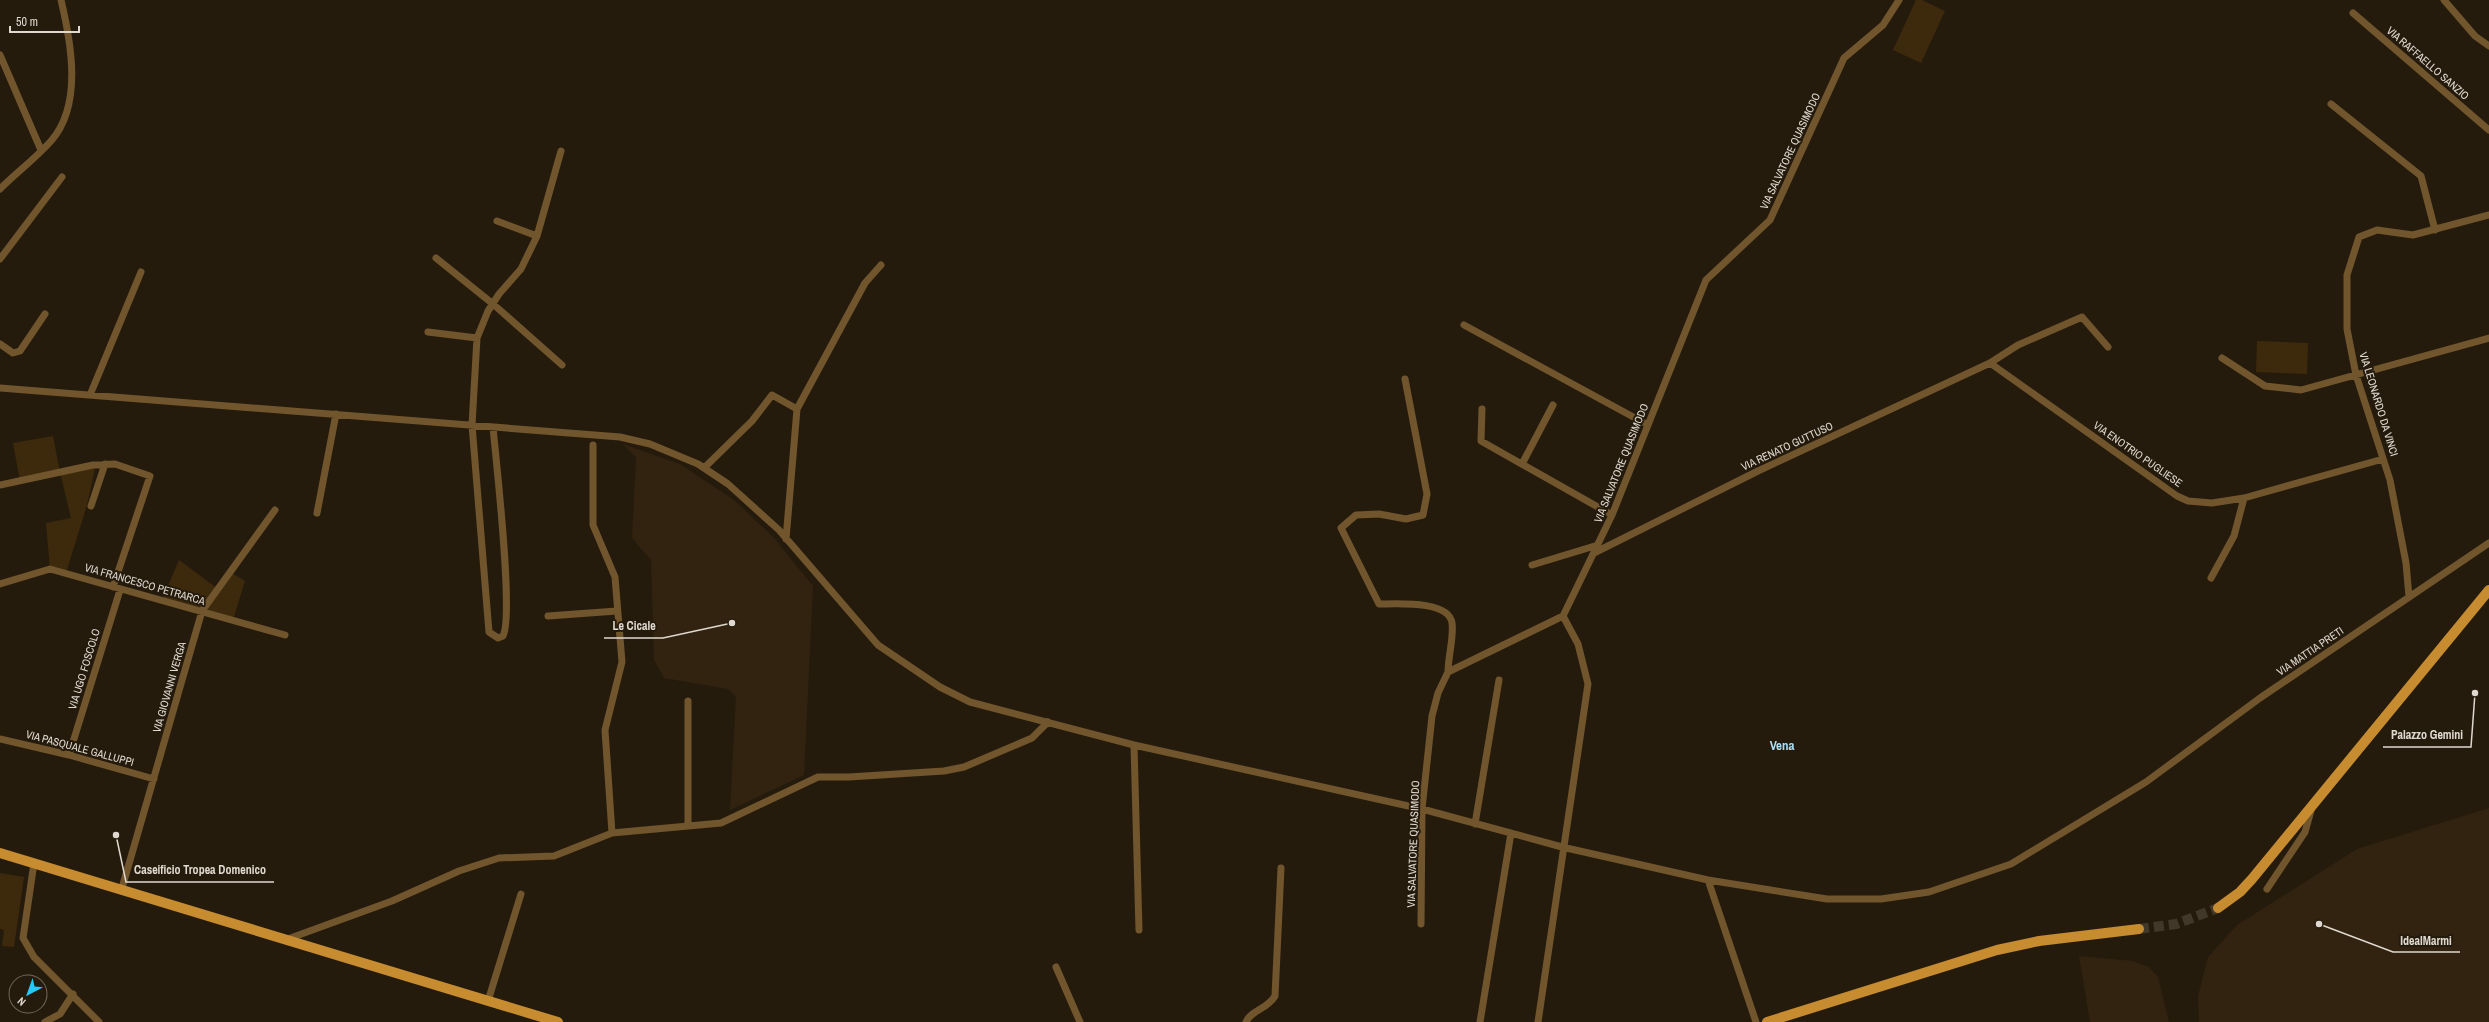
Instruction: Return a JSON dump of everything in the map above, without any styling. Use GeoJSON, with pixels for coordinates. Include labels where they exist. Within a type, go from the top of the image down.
{"type":"FeatureCollection","features":[{"type":"Feature","properties":{"kind":"main road"},"geometry":{"type":"LineString","coordinates":[[2218,908],[2240,892],[2252,879],[2489,590]]}},
{"type":"Feature","properties":{"kind":"main road"},"geometry":{"type":"LineString","coordinates":[[0,853],[122,888],[285,940],[558,1022]]}},
{"type":"Feature","properties":{"kind":"main road"},"geometry":{"type":"LineString","coordinates":[[1767,1022],[1998,950],[2039,941],[2139,929]]}},
{"type":"Feature","properties":{"kind":"street"},"geometry":{"type":"LineString","coordinates":[[0,189],[51,141],[64,122],[71,89],[69,34],[61,0]]}},
{"type":"Feature","properties":{"kind":"street","name":"VIA SALVATORE QUASIMODO"},"geometry":{"type":"LineString","coordinates":[[1563,616],[1612,515],[1706,280],[1770,220],[1844,58],[1883,25],[1899,0]]}},
{"type":"Feature","properties":{"kind":"street"},"geometry":{"type":"LineString","coordinates":[[2444,0],[2475,36],[2489,46]]}},
{"type":"Feature","properties":{"kind":"street","name":"VIA RAFFAELLO SANZIO"},"geometry":{"type":"LineString","coordinates":[[2353,12],[2489,130]]}},
{"type":"Feature","properties":{"kind":"street"},"geometry":{"type":"LineString","coordinates":[[0,55],[41,150]]}},
{"type":"Feature","properties":{"kind":"street"},"geometry":{"type":"LineString","coordinates":[[2331,104],[2421,176],[2435,230],[2489,215]]}},
{"type":"Feature","properties":{"kind":"street"},"geometry":{"type":"LineString","coordinates":[[493,427],[506,597],[506,630],[503,636],[498,638],[490,632],[472,425],[477,338],[493,304],[521,269],[537,236],[562,151]]}},
{"type":"Feature","properties":{"kind":"street"},"geometry":{"type":"LineString","coordinates":[[0,259],[62,177]]}},
{"type":"Feature","properties":{"kind":"street"},"geometry":{"type":"LineString","coordinates":[[497,221],[537,236]]}},
{"type":"Feature","properties":{"kind":"street","name":"VIA LEONARDO DA VINCI"},"geometry":{"type":"LineString","coordinates":[[2409,597],[2400,524],[2383,459],[2356,375],[2347,329],[2346,275],[2359,236],[2377,230],[2413,235],[2435,230]]}},
{"type":"Feature","properties":{"kind":"street"},"geometry":{"type":"LineString","coordinates":[[436,258],[493,304],[562,365]]}},
{"type":"Feature","properties":{"kind":"street"},"geometry":{"type":"LineString","coordinates":[[786,539],[797,408],[865,283],[881,265]]}},
{"type":"Feature","properties":{"kind":"street"},"geometry":{"type":"LineString","coordinates":[[90,395],[141,272]]}},
{"type":"Feature","properties":{"kind":"street"},"geometry":{"type":"LineString","coordinates":[[0,344],[13,353],[20,351],[45,314]]}},
{"type":"Feature","properties":{"kind":"street","name":"VIA RENATO GUTTUSO"},"geometry":{"type":"LineString","coordinates":[[1532,564],[1597,548],[1990,363],[2018,345],[2082,318],[2108,347]]}},
{"type":"Feature","properties":{"kind":"street"},"geometry":{"type":"LineString","coordinates":[[1464,325],[1648,425]]}},
{"type":"Feature","properties":{"kind":"street"},"geometry":{"type":"LineString","coordinates":[[428,332],[477,338]]}},
{"type":"Feature","properties":{"kind":"street"},"geometry":{"type":"LineString","coordinates":[[2222,358],[2265,386],[2301,390],[2489,338]]}},
{"type":"Feature","properties":{"kind":"street","name":"VIA ENOTRIO PUGLIESE"},"geometry":{"type":"LineString","coordinates":[[1990,363],[2177,496],[2188,501],[2212,503],[2244,498],[2383,459]]}},
{"type":"Feature","properties":{"kind":"street"},"geometry":{"type":"LineString","coordinates":[[1405,379],[1427,494],[1423,515],[1406,519],[1379,514],[1356,515],[1342,528],[1379,604],[1427,605],[1445,611],[1452,622],[1448,672]]}},
{"type":"Feature","properties":{"kind":"street","name":"VIA MATTIA PRETI"},"geometry":{"type":"LineString","coordinates":[[0,388],[472,425],[620,438],[650,444],[704,468],[749,501],[786,539],[878,644],[940,687],[970,702],[1134,745],[1422,809],[1562,847],[1708,880],[1827,899],[1881,899],[1929,892],[2011,864],[2146,782],[2260,698],[2489,543]]}},
{"type":"Feature","properties":{"kind":"street"},"geometry":{"type":"LineString","coordinates":[[704,468],[752,421],[772,395],[797,408]]}},
{"type":"Feature","properties":{"kind":"street"},"geometry":{"type":"LineString","coordinates":[[1522,464],[1553,405]]}},
{"type":"Feature","properties":{"kind":"street"},"geometry":{"type":"LineString","coordinates":[[1482,409],[1481,441],[1612,515]]}},
{"type":"Feature","properties":{"kind":"street"},"geometry":{"type":"LineString","coordinates":[[317,513],[336,414]]}},
{"type":"Feature","properties":{"kind":"street"},"geometry":{"type":"LineString","coordinates":[[593,445],[593,525],[615,577],[622,662],[605,730],[612,833]]}},
{"type":"Feature","properties":{"kind":"street"},"geometry":{"type":"LineString","coordinates":[[91,506],[105,464]]}},
{"type":"Feature","properties":{"kind":"street"},"geometry":{"type":"LineString","coordinates":[[0,485],[93,465],[105,464],[115,464],[150,476],[113,586]]}},
{"type":"Feature","properties":{"kind":"street"},"geometry":{"type":"LineString","coordinates":[[2210,578],[2234,536],[2244,498]]}},
{"type":"Feature","properties":{"kind":"street","name":"VIA GIOVANNI VERGA"},"geometry":{"type":"LineString","coordinates":[[122,888],[202,611],[275,510]]}},
{"type":"Feature","properties":{"kind":"street","name":"VIA FRANCESCO PETRARCA"},"geometry":{"type":"LineString","coordinates":[[0,584],[50,570],[113,586],[120,590],[202,611],[284,635]]}},
{"type":"Feature","properties":{"kind":"street","name":"VIA UGO FOSCOLO"},"geometry":{"type":"LineString","coordinates":[[69,755],[120,590]]}},
{"type":"Feature","properties":{"kind":"street"},"geometry":{"type":"LineString","coordinates":[[548,616],[618,611]]}},
{"type":"Feature","properties":{"kind":"street"},"geometry":{"type":"LineString","coordinates":[[1448,672],[1563,616],[1578,644],[1588,684],[1562,847],[1538,1022]]}},
{"type":"Feature","properties":{"kind":"street","name":"VIA SALVATORE QUASIMODO"},"geometry":{"type":"LineString","coordinates":[[1421,924],[1422,809],[1432,716],[1438,693],[1448,672]]}},
{"type":"Feature","properties":{"kind":"street"},"geometry":{"type":"LineString","coordinates":[[1475,824],[1499,680]]}},
{"type":"Feature","properties":{"kind":"street"},"geometry":{"type":"LineString","coordinates":[[688,701],[688,826]]}},
{"type":"Feature","properties":{"kind":"street"},"geometry":{"type":"LineString","coordinates":[[285,940],[392,901],[459,871],[499,858],[554,856],[612,833],[721,823],[818,777],[849,777],[944,771],[964,767],[1032,738],[1048,722]]}},
{"type":"Feature","properties":{"kind":"street","name":"VIA PASQUALE GALLUPPI"},"geometry":{"type":"LineString","coordinates":[[0,739],[69,755],[154,779]]}},
{"type":"Feature","properties":{"kind":"street"},"geometry":{"type":"LineString","coordinates":[[1134,745],[1139,930]]}},
{"type":"Feature","properties":{"kind":"street"},"geometry":{"type":"LineString","coordinates":[[2267,888],[2305,832],[2312,807]]}},
{"type":"Feature","properties":{"kind":"street"},"geometry":{"type":"LineString","coordinates":[[1480,1022],[1511,834]]}},
{"type":"Feature","properties":{"kind":"street"},"geometry":{"type":"LineString","coordinates":[[34,863],[23,938],[34,957],[73,994],[99,1022]]}},
{"type":"Feature","properties":{"kind":"street"},"geometry":{"type":"LineString","coordinates":[[1246,1022],[1248,1017],[1271,1004],[1275,996],[1281,868]]}},
{"type":"Feature","properties":{"kind":"street"},"geometry":{"type":"LineString","coordinates":[[1708,880],[1756,1022]]}},
{"type":"Feature","properties":{"kind":"street"},"geometry":{"type":"LineString","coordinates":[[488,1001],[522,894]]}},
{"type":"Feature","properties":{"kind":"street"},"geometry":{"type":"LineString","coordinates":[[1056,966],[1080,1022]]}},
{"type":"Feature","properties":{"kind":"street"},"geometry":{"type":"LineString","coordinates":[[46,1022],[60,1014],[73,994]]}},
{"type":"Feature","properties":{"kind":"shaded area"},"geometry":{"type":"Polygon","coordinates":[[[1916,0],[1922,0],[1945,11],[1921,63],[1893,50],[1916,0]]]}},
{"type":"Feature","properties":{"kind":"shaded area"},"geometry":{"type":"Polygon","coordinates":[[[2257,341],[2308,343],[2307,374],[2256,372],[2257,341]]]}},
{"type":"Feature","properties":{"kind":"shaded area"},"geometry":{"type":"Polygon","coordinates":[[[53,436],[60,472],[20,481],[13,443],[53,436]]]}},
{"type":"Feature","properties":{"kind":"shaded area"},"geometry":{"type":"Polygon","coordinates":[[[623,444],[680,464],[734,500],[774,538],[813,586],[804,775],[730,810],[736,697],[728,689],[664,678],[654,660],[651,560],[632,538],[636,457],[623,444]]]}},
{"type":"Feature","properties":{"kind":"shaded area"},"geometry":{"type":"Polygon","coordinates":[[[95,468],[87,505],[66,573],[50,569],[46,523],[71,518],[60,472],[95,468]]]}},
{"type":"Feature","properties":{"kind":"shaded area"},"geometry":{"type":"Polygon","coordinates":[[[179,560],[218,589],[230,572],[245,581],[233,620],[162,600],[179,560]]]}},
{"type":"Feature","properties":{"kind":"shaded area"},"geometry":{"type":"Polygon","coordinates":[[[2489,808],[2489,1022],[2199,1022],[2198,996],[2208,957],[2237,925],[2357,849],[2489,808]]]}},
{"type":"Feature","properties":{"kind":"shaded area"},"geometry":{"type":"Polygon","coordinates":[[[0,873],[24,877],[14,947],[2,946],[4,930],[0,929],[0,873]]]}},
{"type":"Feature","properties":{"kind":"shaded area"},"geometry":{"type":"Polygon","coordinates":[[[2079,956],[2133,961],[2149,967],[2158,977],[2169,1022],[2090,1022],[2079,956]]]}},
{"type":"Feature","properties":{"kind":"tunnel"},"geometry":{"type":"LineString","coordinates":[[2139,929],[2176,924],[2218,908]]}},
{"type":"Feature","properties":{"kind":"place","name":"Le Cicale"},"geometry":{"type":"Point","coordinates":[732,623]}},
{"type":"Feature","properties":{"kind":"place","name":"Palazzo Gemini"},"geometry":{"type":"Point","coordinates":[2475,693]}},
{"type":"Feature","properties":{"kind":"place","name":"Caseificio Tropea Domenico"},"geometry":{"type":"Point","coordinates":[116,835]}},
{"type":"Feature","properties":{"kind":"place","name":"IdealMarmi"},"geometry":{"type":"Point","coordinates":[2319,924]}},
{"type":"Feature","properties":{"kind":"district","name":"Vena"},"geometry":{"type":"Point","coordinates":[1782,745]}}]}
